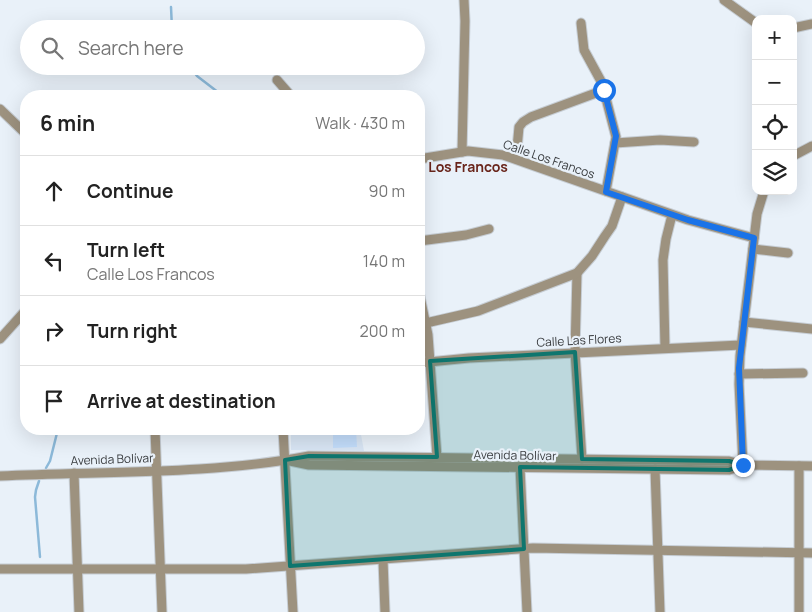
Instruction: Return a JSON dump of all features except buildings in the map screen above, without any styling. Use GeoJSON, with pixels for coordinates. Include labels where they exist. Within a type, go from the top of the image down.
{"type":"FeatureCollection","features":[{"type":"Feature","properties":{"kind":"street"},"geometry":{"type":"LineString","coordinates":[[462,152],[464,0]]}},
{"type":"Feature","properties":{"kind":"street"},"geometry":{"type":"LineString","coordinates":[[724,0],[752,20]]}},
{"type":"Feature","properties":{"kind":"street"},"geometry":{"type":"LineString","coordinates":[[581,23],[584,50],[604,90],[616,136],[606,192]]}},
{"type":"Feature","properties":{"kind":"street"},"geometry":{"type":"LineString","coordinates":[[797,27],[812,24]]}},
{"type":"Feature","properties":{"kind":"street"},"geometry":{"type":"LineString","coordinates":[[277,80],[286,90]]}},
{"type":"Feature","properties":{"kind":"street"},"geometry":{"type":"LineString","coordinates":[[516,160],[519,127],[526,120],[604,90]]}},
{"type":"Feature","properties":{"kind":"street"},"geometry":{"type":"LineString","coordinates":[[0,109],[20,128]]}},
{"type":"Feature","properties":{"kind":"street"},"geometry":{"type":"LineString","coordinates":[[615,143],[660,140],[694,142]]}},
{"type":"Feature","properties":{"kind":"street"},"geometry":{"type":"LineString","coordinates":[[797,154],[812,146]]}},
{"type":"Feature","properties":{"kind":"street","name":"Calle Los Francos"},"geometry":{"type":"LineString","coordinates":[[425,158],[462,152],[491,153],[672,215],[754,238]]}},
{"type":"Feature","properties":{"kind":"street"},"geometry":{"type":"LineString","coordinates":[[743,465],[739,374],[741,345],[754,238],[759,204],[762,195]]}},
{"type":"Feature","properties":{"kind":"street"},"geometry":{"type":"LineString","coordinates":[[426,322],[478,311],[577,273],[592,256],[612,226],[622,197]]}},
{"type":"Feature","properties":{"kind":"street"},"geometry":{"type":"LineString","coordinates":[[665,348],[663,260],[672,215]]}},
{"type":"Feature","properties":{"kind":"street"},"geometry":{"type":"LineString","coordinates":[[425,241],[466,235],[490,229]]}},
{"type":"Feature","properties":{"kind":"street"},"geometry":{"type":"LineString","coordinates":[[753,248],[788,253]]}},
{"type":"Feature","properties":{"kind":"street"},"geometry":{"type":"LineString","coordinates":[[577,273],[575,352],[582,459]]}},
{"type":"Feature","properties":{"kind":"street"},"geometry":{"type":"LineString","coordinates":[[0,339],[20,317]]}},
{"type":"Feature","properties":{"kind":"street"},"geometry":{"type":"LineString","coordinates":[[425,318],[437,457]]}},
{"type":"Feature","properties":{"kind":"street"},"geometry":{"type":"LineString","coordinates":[[744,322],[812,330]]}},
{"type":"Feature","properties":{"kind":"street","name":"Calle Las Flores"},"geometry":{"type":"LineString","coordinates":[[425,362],[575,352],[741,345]]}},
{"type":"Feature","properties":{"kind":"street"},"geometry":{"type":"LineString","coordinates":[[739,374],[804,372]]}},
{"type":"Feature","properties":{"kind":"street"},"geometry":{"type":"LineString","coordinates":[[155,435],[162,612]]}},
{"type":"Feature","properties":{"kind":"street"},"geometry":{"type":"LineString","coordinates":[[283,435],[293,612]]}},
{"type":"Feature","properties":{"kind":"street","name":"Avenida Bolívar"},"geometry":{"type":"LineString","coordinates":[[0,476],[225,466],[309,456],[729,461],[743,465],[812,466]]}},
{"type":"Feature","properties":{"kind":"street","name":"Avenida Bolívar"},"geometry":{"type":"LineString","coordinates":[[285,460],[309,465],[520,468],[729,470],[743,465]]}},
{"type":"Feature","properties":{"kind":"street"},"geometry":{"type":"LineString","coordinates":[[799,466],[799,612]]}},
{"type":"Feature","properties":{"kind":"street"},"geometry":{"type":"LineString","coordinates":[[520,468],[526,612]]}},
{"type":"Feature","properties":{"kind":"street"},"geometry":{"type":"LineString","coordinates":[[655,469],[660,612]]}},
{"type":"Feature","properties":{"kind":"street"},"geometry":{"type":"LineString","coordinates":[[74,473],[80,612]]}},
{"type":"Feature","properties":{"kind":"street"},"geometry":{"type":"LineString","coordinates":[[0,569],[210,570],[383,560],[524,549],[812,552]]}},
{"type":"Feature","properties":{"kind":"street"},"geometry":{"type":"LineString","coordinates":[[383,560],[385,612]]}},
{"type":"Feature","properties":{"kind":"highlighted area"},"geometry":{"type":"Polygon","coordinates":[[[575,352],[582,459],[729,461],[743,465],[729,470],[520,467],[524,549],[290,566],[285,460],[309,456],[437,457],[430,361],[575,352]]]}},
{"type":"Feature","properties":{"kind":"shaded area"},"geometry":{"type":"Polygon","coordinates":[[[291,435],[361,435],[364,451],[291,450],[291,435]]]}},
{"type":"Feature","properties":{"kind":"shaded area"},"geometry":{"type":"Polygon","coordinates":[[[333,435],[356,435],[357,447],[333,448],[333,435]]]}},
{"type":"Feature","properties":{"kind":"waterway"},"geometry":{"type":"LineString","coordinates":[[171,7],[172,20]]}},
{"type":"Feature","properties":{"kind":"waterway"},"geometry":{"type":"LineString","coordinates":[[196,75],[215,90]]}},
{"type":"Feature","properties":{"kind":"waterway"},"geometry":{"type":"LineString","coordinates":[[46,468],[50,461],[56,435]]}},
{"type":"Feature","properties":{"kind":"waterway"},"geometry":{"type":"LineString","coordinates":[[39,481],[35,497],[40,557]]}},
{"type":"Feature","properties":{"kind":"district","name":"Los Francos"},"geometry":{"type":"Point","coordinates":[468,166]}},
{"type":"Feature","properties":{"kind":"route"},"geometry":{"type":"LineString","coordinates":[[604,90],[616,136],[606,192],[688,220],[754,238],[739,368],[743,465]]}}]}
